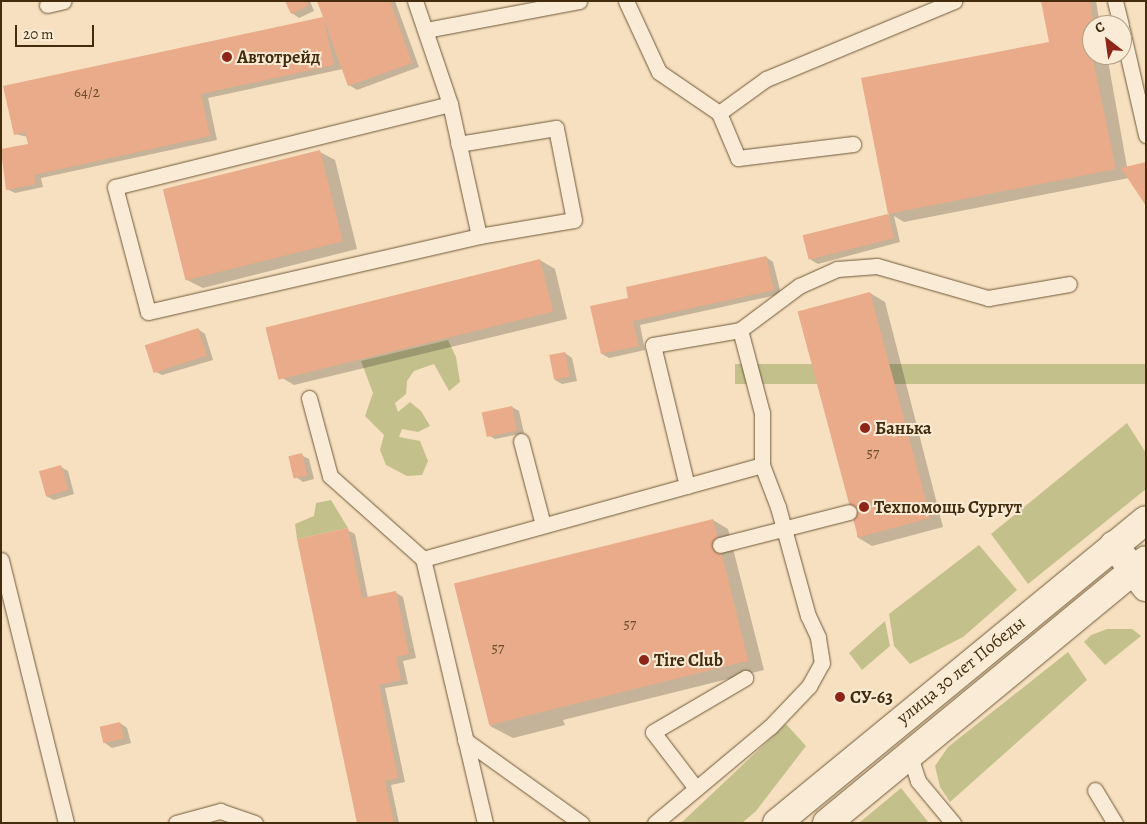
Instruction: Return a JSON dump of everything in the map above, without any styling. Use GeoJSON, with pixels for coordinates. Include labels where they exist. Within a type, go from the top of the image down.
{"type":"FeatureCollection","features":[{"type":"Feature","properties":{"kind":"main road","name":"улица 30 лет Победы"},"geometry":{"type":"LineString","coordinates":[[777,823],[1146,520]]}},
{"type":"Feature","properties":{"kind":"main road"},"geometry":{"type":"LineString","coordinates":[[1114,545],[1142,572]]}},
{"type":"Feature","properties":{"kind":"main road","name":"улица 30 лет Победы"},"geometry":{"type":"LineString","coordinates":[[827,823],[909,753],[1142,572]]}},
{"type":"Feature","properties":{"kind":"lane"},"geometry":{"type":"LineString","coordinates":[[46,5],[64,1]]}},
{"type":"Feature","properties":{"kind":"lane"},"geometry":{"type":"LineString","coordinates":[[415,1],[450,104],[479,236]]}},
{"type":"Feature","properties":{"kind":"lane"},"geometry":{"type":"LineString","coordinates":[[426,30],[579,1]]}},
{"type":"Feature","properties":{"kind":"lane"},"geometry":{"type":"LineString","coordinates":[[626,1],[659,72],[719,113],[738,158],[853,144]]}},
{"type":"Feature","properties":{"kind":"lane"},"geometry":{"type":"LineString","coordinates":[[719,113],[766,79],[954,1]]}},
{"type":"Feature","properties":{"kind":"lane"},"geometry":{"type":"LineString","coordinates":[[1116,1],[1119,15]]}},
{"type":"Feature","properties":{"kind":"lane"},"geometry":{"type":"LineString","coordinates":[[1130,65],[1146,135]]}},
{"type":"Feature","properties":{"kind":"lane"},"geometry":{"type":"LineString","coordinates":[[450,104],[114,187],[148,312],[479,236],[574,220],[556,128],[458,144]]}},
{"type":"Feature","properties":{"kind":"lane"},"geometry":{"type":"LineString","coordinates":[[687,486],[653,345],[740,330],[798,286],[837,269],[877,266],[988,298],[1069,284]]}},
{"type":"Feature","properties":{"kind":"lane"},"geometry":{"type":"LineString","coordinates":[[655,823],[695,787],[770,727],[809,686],[822,662],[818,637],[808,616],[762,465],[762,413],[740,330]]}},
{"type":"Feature","properties":{"kind":"lane"},"geometry":{"type":"LineString","coordinates":[[309,398],[330,476],[423,558],[485,823]]}},
{"type":"Feature","properties":{"kind":"lane"},"geometry":{"type":"LineString","coordinates":[[521,441],[543,525]]}},
{"type":"Feature","properties":{"kind":"lane"},"geometry":{"type":"LineString","coordinates":[[423,558],[762,465]]}},
{"type":"Feature","properties":{"kind":"lane"},"geometry":{"type":"LineString","coordinates":[[720,545],[849,512]]}},
{"type":"Feature","properties":{"kind":"lane"},"geometry":{"type":"LineString","coordinates":[[1,560],[66,823]]}},
{"type":"Feature","properties":{"kind":"lane"},"geometry":{"type":"LineString","coordinates":[[695,787],[653,732],[745,678]]}},
{"type":"Feature","properties":{"kind":"lane"},"geometry":{"type":"LineString","coordinates":[[465,740],[581,823]]}},
{"type":"Feature","properties":{"kind":"lane"},"geometry":{"type":"LineString","coordinates":[[909,753],[918,781],[953,823]]}},
{"type":"Feature","properties":{"kind":"lane"},"geometry":{"type":"LineString","coordinates":[[1095,790],[1115,823]]}},
{"type":"Feature","properties":{"kind":"lane"},"geometry":{"type":"LineString","coordinates":[[176,823],[220,811],[255,823]]}},
{"type":"Feature","properties":{"kind":"shaded area"},"geometry":{"type":"Polygon","coordinates":[[[448,340],[456,357],[460,382],[449,391],[434,364],[414,371],[407,381],[406,394],[395,403],[398,412],[410,402],[421,411],[430,426],[418,432],[402,429],[399,437],[420,441],[428,461],[422,475],[407,476],[386,465],[380,450],[384,435],[365,416],[373,393],[361,361],[448,340]]]}},
{"type":"Feature","properties":{"kind":"shaded area"},"geometry":{"type":"Polygon","coordinates":[[[735,364],[1146,364],[1146,384],[735,384],[735,364]]]}},
{"type":"Feature","properties":{"kind":"shaded area"},"geometry":{"type":"Polygon","coordinates":[[[1127,423],[1146,453],[1146,489],[1028,584],[991,534],[1127,423]]]}},
{"type":"Feature","properties":{"kind":"shaded area"},"geometry":{"type":"Polygon","coordinates":[[[331,500],[348,528],[297,539],[295,524],[314,516],[316,503],[331,500]]]}},
{"type":"Feature","properties":{"kind":"shaded area"},"geometry":{"type":"Polygon","coordinates":[[[979,545],[1017,590],[963,637],[910,664],[894,646],[889,614],[979,545]]]}},
{"type":"Feature","properties":{"kind":"shaded area"},"geometry":{"type":"Polygon","coordinates":[[[885,621],[890,646],[862,670],[849,653],[885,621]]]}},
{"type":"Feature","properties":{"kind":"shaded area"},"geometry":{"type":"Polygon","coordinates":[[[1107,629],[1132,629],[1141,636],[1105,665],[1084,642],[1091,635],[1107,629]]]}},
{"type":"Feature","properties":{"kind":"shaded area"},"geometry":{"type":"Polygon","coordinates":[[[1068,652],[1087,680],[950,802],[940,787],[935,766],[948,747],[1068,652]]]}},
{"type":"Feature","properties":{"kind":"shaded area"},"geometry":{"type":"Polygon","coordinates":[[[786,724],[806,746],[756,811],[742,823],[681,823],[786,724]]]}},
{"type":"Feature","properties":{"kind":"shaded area"},"geometry":{"type":"Polygon","coordinates":[[[901,788],[929,823],[859,823],[901,788]]]}},
{"type":"Feature","properties":{"kind":"building"},"geometry":{"type":"Polygon","coordinates":[[[285,1],[306,1],[308,6],[291,14],[285,1]]]}},
{"type":"Feature","properties":{"kind":"building"},"geometry":{"type":"Polygon","coordinates":[[[317,1],[390,1],[412,63],[348,86],[324,20],[334,65],[201,94],[210,136],[34,175],[36,184],[6,190],[1,149],[28,144],[25,132],[14,135],[3,86],[323,17],[317,1]]]}},
{"type":"Feature","properties":{"kind":"building"},"geometry":{"type":"Polygon","coordinates":[[[1041,1],[1090,1],[1092,15],[1082,15],[1082,65],[1094,65],[1116,169],[888,214],[861,78],[1049,42],[1041,1]]]}},
{"type":"Feature","properties":{"kind":"building"},"geometry":{"type":"Polygon","coordinates":[[[320,150],[343,241],[186,280],[163,189],[320,150]]]}},
{"type":"Feature","properties":{"kind":"building"},"geometry":{"type":"Polygon","coordinates":[[[1146,162],[1146,206],[1121,168],[1146,162]]]}},
{"type":"Feature","properties":{"kind":"building"},"geometry":{"type":"Polygon","coordinates":[[[888,214],[894,238],[809,260],[803,235],[888,214]]]}},
{"type":"Feature","properties":{"kind":"building"},"geometry":{"type":"Polygon","coordinates":[[[766,256],[774,290],[633,321],[639,346],[601,354],[590,306],[628,298],[626,287],[766,256]]]}},
{"type":"Feature","properties":{"kind":"building"},"geometry":{"type":"Polygon","coordinates":[[[540,259],[553,311],[278,380],[265,327],[540,259]]]}},
{"type":"Feature","properties":{"kind":"building"},"geometry":{"type":"Polygon","coordinates":[[[870,292],[931,518],[858,537],[798,311],[870,292]]]}},
{"type":"Feature","properties":{"kind":"building"},"geometry":{"type":"Polygon","coordinates":[[[198,328],[207,356],[154,373],[145,345],[198,328]]]}},
{"type":"Feature","properties":{"kind":"building"},"geometry":{"type":"Polygon","coordinates":[[[565,352],[570,377],[554,380],[549,355],[565,352]]]}},
{"type":"Feature","properties":{"kind":"building"},"geometry":{"type":"Polygon","coordinates":[[[512,406],[517,430],[487,437],[482,412],[512,406]]]}},
{"type":"Feature","properties":{"kind":"building"},"geometry":{"type":"Polygon","coordinates":[[[302,453],[307,475],[294,479],[288,456],[302,453]]]}},
{"type":"Feature","properties":{"kind":"building"},"geometry":{"type":"Polygon","coordinates":[[[61,465],[68,490],[46,496],[39,471],[61,465]]]}},
{"type":"Feature","properties":{"kind":"building"},"geometry":{"type":"Polygon","coordinates":[[[713,519],[748,661],[489,725],[454,584],[713,519]]]}},
{"type":"Feature","properties":{"kind":"building"},"geometry":{"type":"Polygon","coordinates":[[[348,528],[362,598],[396,591],[409,654],[396,657],[401,680],[379,685],[398,778],[385,781],[394,823],[357,823],[297,539],[348,528]]]}},
{"type":"Feature","properties":{"kind":"building"},"geometry":{"type":"Polygon","coordinates":[[[120,722],[124,739],[103,743],[100,727],[120,722]]]}},
{"type":"Feature","properties":{"kind":"place","name":"Автотрейд"},"geometry":{"type":"Point","coordinates":[227,57]}},
{"type":"Feature","properties":{"kind":"place","name":"Банька"},"geometry":{"type":"Point","coordinates":[865,428]}},
{"type":"Feature","properties":{"kind":"place","name":"Техпомощь Сургут"},"geometry":{"type":"Point","coordinates":[864,507]}},
{"type":"Feature","properties":{"kind":"place","name":"Tire Club"},"geometry":{"type":"Point","coordinates":[644,660]}},
{"type":"Feature","properties":{"kind":"place","name":"СУ-63"},"geometry":{"type":"Point","coordinates":[840,697]}}]}
